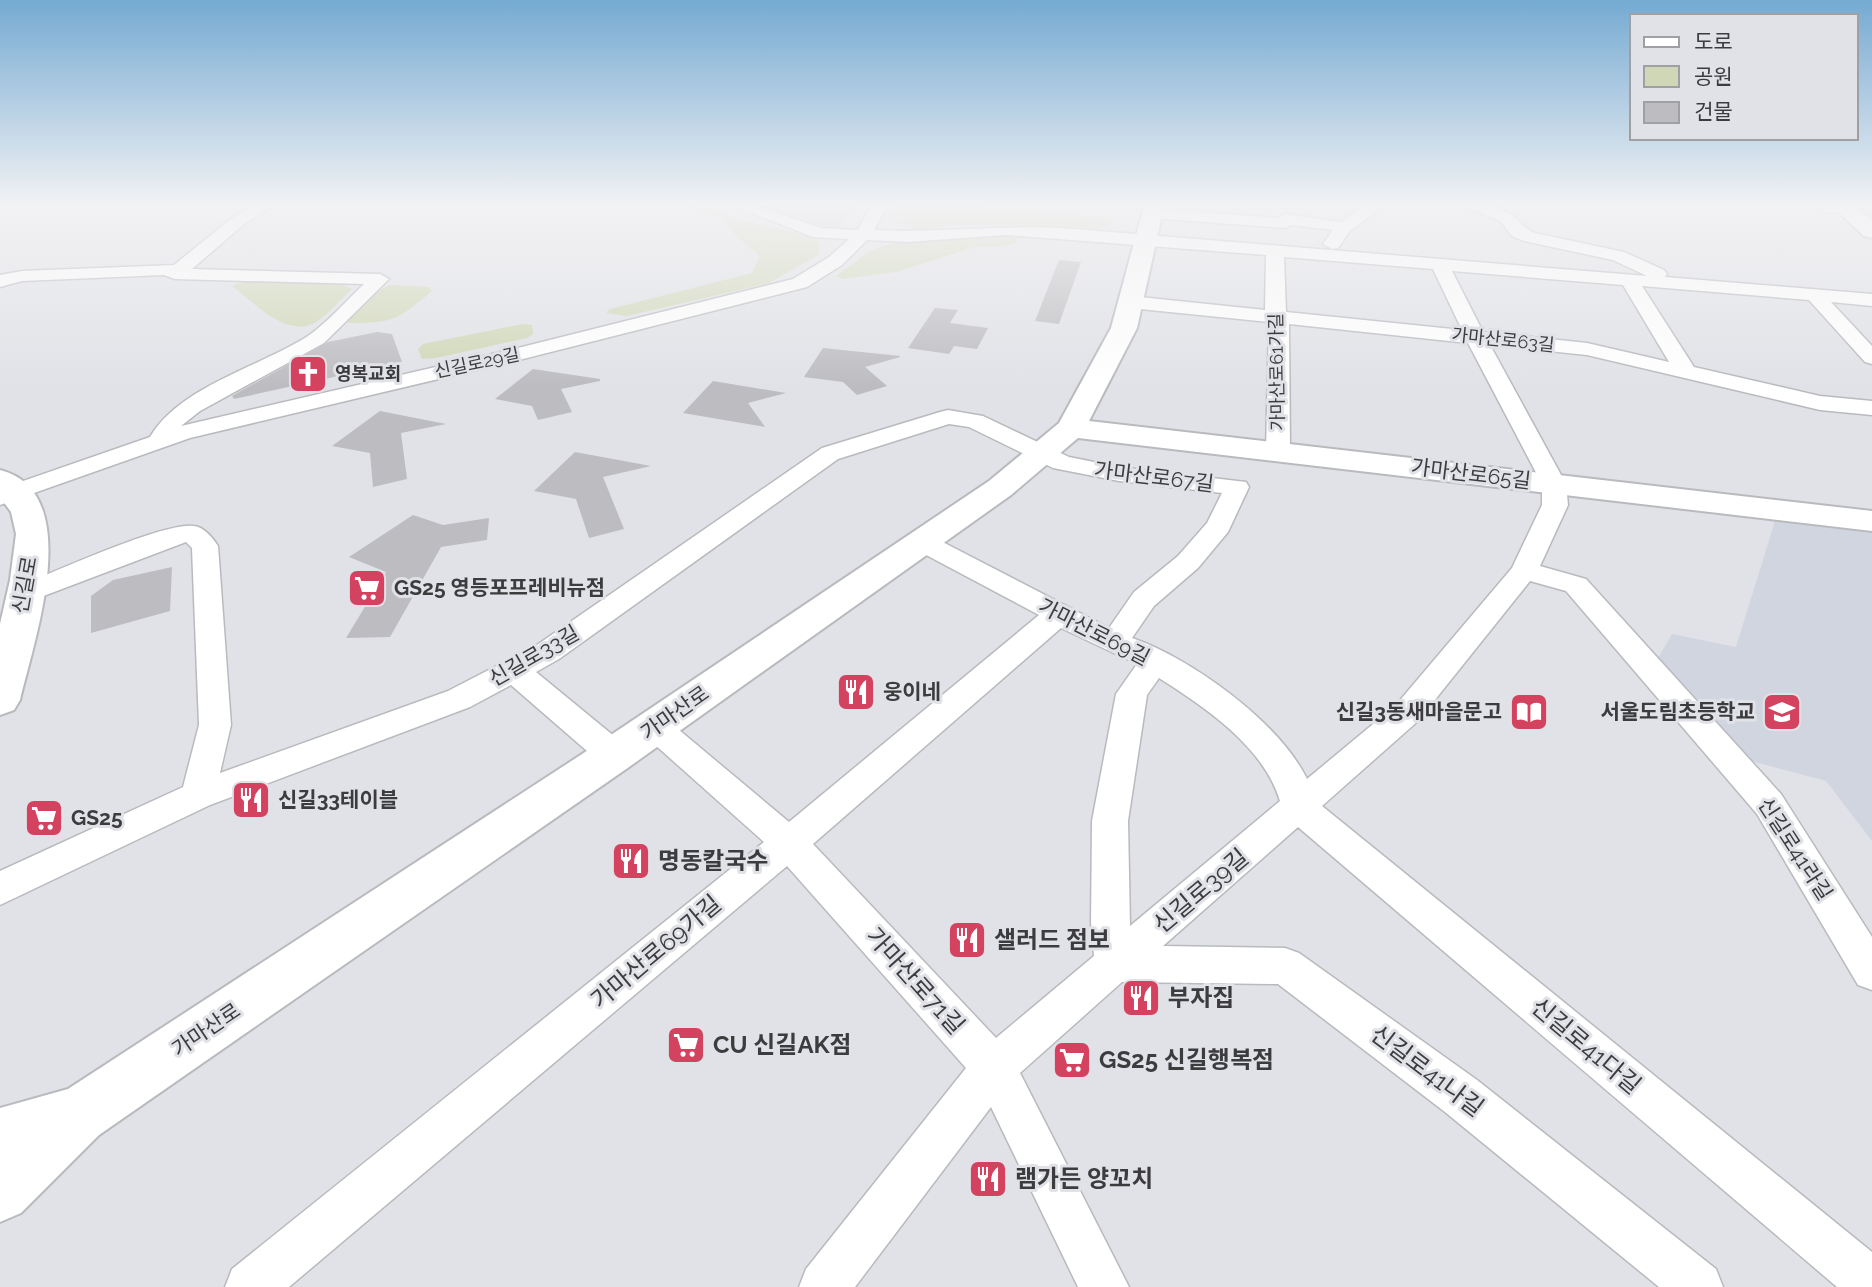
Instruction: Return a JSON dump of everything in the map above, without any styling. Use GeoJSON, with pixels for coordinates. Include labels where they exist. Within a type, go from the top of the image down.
{"type":"FeatureCollection","features":[{"type":"Feature","properties":{"kind":"main road","name":"가마산로"},"geometry":{"type":"LineString","coordinates":[[0,1192],[79,1115],[614,755],[1000,488],[1056,440],[1124,328],[1139,266]]}},
{"type":"Feature","properties":{"kind":"main road","name":"가마산로65길"},"geometry":{"type":"LineString","coordinates":[[1056,440],[1278,452],[1872,521]]}},
{"type":"Feature","properties":{"kind":"main road","name":"신길로"},"geometry":{"type":"LineString","coordinates":[[0,699],[25,594],[33,535],[30,517],[5,490]]}},
{"type":"Feature","properties":{"kind":"main road","name":"가마산로"},"geometry":{"type":"LineString","coordinates":[[0,1137],[79,1115]]}},
{"type":"Feature","properties":{"kind":"street"},"geometry":{"type":"LineString","coordinates":[[175,274],[184,266]]}},
{"type":"Feature","properties":{"kind":"street","name":"신길로29길"},"geometry":{"type":"LineString","coordinates":[[5,490],[160,440],[767,294],[821,272],[827,266]]}},
{"type":"Feature","properties":{"kind":"street","name":"가마산로61가길"},"geometry":{"type":"LineString","coordinates":[[1275,266],[1275,310],[1279,317],[1278,452]]}},
{"type":"Feature","properties":{"kind":"street"},"geometry":{"type":"LineString","coordinates":[[1441,266],[1475,337],[1554,484]]}},
{"type":"Feature","properties":{"kind":"street"},"geometry":{"type":"LineString","coordinates":[[1466,266],[1872,300]]}},
{"type":"Feature","properties":{"kind":"street"},"geometry":{"type":"LineString","coordinates":[[1640,266],[1678,284]]}},
{"type":"Feature","properties":{"kind":"street"},"geometry":{"type":"LineString","coordinates":[[0,281],[22,276],[168,269],[175,274],[380,279],[317,339],[192,406],[168,426],[160,440]]}},
{"type":"Feature","properties":{"kind":"street"},"geometry":{"type":"LineString","coordinates":[[1629,279],[1686,372]]}},
{"type":"Feature","properties":{"kind":"street"},"geometry":{"type":"LineString","coordinates":[[1814,295],[1872,358]]}},
{"type":"Feature","properties":{"kind":"street","name":"가마산로63길"},"geometry":{"type":"LineString","coordinates":[[1130,302],[1587,349],[1820,403],[1872,408]]}},
{"type":"Feature","properties":{"kind":"street","name":"신길로33길"},"geometry":{"type":"LineString","coordinates":[[0,889],[198,795],[459,699],[548,652],[830,453],[865,445],[948,417],[1056,440]]}},
{"type":"Feature","properties":{"kind":"street","name":"가마산로67길"},"geometry":{"type":"LineString","coordinates":[[1056,440],[1062,463],[1119,474],[1237,488],[1219,526],[1188,562],[1144,599],[1114,643]]}},
{"type":"Feature","properties":{"kind":"street","name":"신길로39길"},"geometry":{"type":"LineString","coordinates":[[824,1287],[994,1067],[1407,713],[1524,571],[1555,505],[1554,484]]}},
{"type":"Feature","properties":{"kind":"street"},"geometry":{"type":"LineString","coordinates":[[25,594],[168,537],[192,533],[205,546],[215,724],[198,795]]}},
{"type":"Feature","properties":{"kind":"street","name":"가마산로69길"},"geometry":{"type":"LineString","coordinates":[[922,542],[1114,643],[1131,646],[1211,698],[1257,738],[1286,772],[1299,808]]}},
{"type":"Feature","properties":{"kind":"street","name":"신길로41라길"},"geometry":{"type":"LineString","coordinates":[[1524,571],[1576,585],[1769,804],[1872,972]]}},
{"type":"Feature","properties":{"kind":"street","name":"가마산로69가길"},"geometry":{"type":"LineString","coordinates":[[250,1287],[789,843],[1059,614]]}},
{"type":"Feature","properties":{"kind":"street"},"geometry":{"type":"LineString","coordinates":[[1115,964],[1111,923],[1110,821],[1132,694],[1154,662]]}},
{"type":"Feature","properties":{"kind":"street"},"geometry":{"type":"LineString","coordinates":[[514,670],[614,755]]}},
{"type":"Feature","properties":{"kind":"street","name":"가마산로71길"},"geometry":{"type":"LineString","coordinates":[[655,727],[789,843],[994,1067],[1104,1287]]}},
{"type":"Feature","properties":{"kind":"street","name":"신길로41다길"},"geometry":{"type":"LineString","coordinates":[[1299,808],[1872,1284]]}},
{"type":"Feature","properties":{"kind":"street","name":"신길로41나길"},"geometry":{"type":"LineString","coordinates":[[1115,964],[1285,966],[1461,1096],[1698,1287]]}},
{"type":"Feature","properties":{"kind":"shaded area","name":"서울도림초등학교"},"geometry":{"type":"Polygon","coordinates":[[[1775,521],[1872,533],[1872,841],[1826,781],[1732,756],[1653,667],[1672,634],[1736,647],[1775,521]]]}},
{"type":"Feature","properties":{"kind":"green space"},"geometry":{"type":"Polygon","coordinates":[[[755,266],[799,266],[769,283],[627,316],[606,313],[610,309],[752,273],[755,266]]]}},
{"type":"Feature","properties":{"kind":"green space"},"geometry":{"type":"Polygon","coordinates":[[[850,266],[915,266],[896,272],[842,279],[836,276],[850,266]]]}},
{"type":"Feature","properties":{"kind":"green space"},"geometry":{"type":"Polygon","coordinates":[[[247,280],[344,285],[352,289],[319,320],[308,326],[296,326],[273,318],[232,286],[247,280]]]}},
{"type":"Feature","properties":{"kind":"green space"},"geometry":{"type":"Polygon","coordinates":[[[390,285],[429,287],[432,291],[394,318],[386,321],[348,323],[346,319],[381,289],[390,285]]]}},
{"type":"Feature","properties":{"kind":"green space"},"geometry":{"type":"Polygon","coordinates":[[[523,324],[532,325],[533,334],[527,338],[436,358],[422,359],[418,349],[423,344],[523,324]]]}},
{"type":"Feature","properties":{"kind":"building"},"geometry":{"type":"Polygon","coordinates":[[[1057,266],[1080,266],[1059,324],[1035,321],[1057,266]]]}},
{"type":"Feature","properties":{"kind":"building"},"geometry":{"type":"Polygon","coordinates":[[[935,308],[958,310],[950,323],[988,328],[977,349],[954,346],[949,354],[908,348],[935,308]]]}},
{"type":"Feature","properties":{"kind":"building","name":"영복교회"},"geometry":{"type":"Polygon","coordinates":[[[377,332],[392,334],[402,362],[234,399],[232,396],[328,342],[377,332]]]}},
{"type":"Feature","properties":{"kind":"building"},"geometry":{"type":"Polygon","coordinates":[[[823,348],[900,357],[865,367],[887,386],[857,395],[843,382],[804,377],[823,348]]]}},
{"type":"Feature","properties":{"kind":"building"},"geometry":{"type":"Polygon","coordinates":[[[533,369],[600,381],[561,389],[572,412],[538,420],[532,406],[495,399],[533,369]]]}},
{"type":"Feature","properties":{"kind":"building"},"geometry":{"type":"Polygon","coordinates":[[[713,381],[786,393],[748,403],[765,427],[683,413],[713,381]]]}},
{"type":"Feature","properties":{"kind":"building"},"geometry":{"type":"Polygon","coordinates":[[[380,411],[446,424],[401,433],[407,479],[373,487],[370,453],[332,446],[380,411]]]}},
{"type":"Feature","properties":{"kind":"building"},"geometry":{"type":"Polygon","coordinates":[[[575,452],[651,466],[603,477],[624,529],[589,538],[576,499],[534,491],[575,452]]]}},
{"type":"Feature","properties":{"kind":"building"},"geometry":{"type":"Polygon","coordinates":[[[413,515],[443,525],[489,518],[487,540],[441,547],[390,637],[346,638],[386,572],[349,557],[413,515]]]}},
{"type":"Feature","properties":{"kind":"building"},"geometry":{"type":"Polygon","coordinates":[[[172,567],[170,611],[91,633],[91,596],[113,580],[172,567]]]}},
{"type":"Feature","properties":{"kind":"place","name":"영복교회"},"geometry":{"type":"Point","coordinates":[308,374]}},
{"type":"Feature","properties":{"kind":"place","name":"GS25 영등포프레비뉴점"},"geometry":{"type":"Point","coordinates":[367,588]}},
{"type":"Feature","properties":{"kind":"place","name":"웅이네"},"geometry":{"type":"Point","coordinates":[856,692]}},
{"type":"Feature","properties":{"kind":"place","name":"신길3동새마을문고"},"geometry":{"type":"Point","coordinates":[1529,712]}},
{"type":"Feature","properties":{"kind":"place","name":"서울도림초등학교"},"geometry":{"type":"Point","coordinates":[1782,712]}},
{"type":"Feature","properties":{"kind":"place","name":"신길33테이블"},"geometry":{"type":"Point","coordinates":[251,800]}},
{"type":"Feature","properties":{"kind":"place","name":"GS25"},"geometry":{"type":"Point","coordinates":[44,818]}},
{"type":"Feature","properties":{"kind":"place","name":"명동칼국수"},"geometry":{"type":"Point","coordinates":[631,861]}},
{"type":"Feature","properties":{"kind":"place","name":"샐러드 점보"},"geometry":{"type":"Point","coordinates":[967,940]}},
{"type":"Feature","properties":{"kind":"place","name":"부자집"},"geometry":{"type":"Point","coordinates":[1141,998]}},
{"type":"Feature","properties":{"kind":"place","name":"CU 신길AK점"},"geometry":{"type":"Point","coordinates":[686,1045]}},
{"type":"Feature","properties":{"kind":"place","name":"GS25 신길행복점"},"geometry":{"type":"Point","coordinates":[1072,1060]}},
{"type":"Feature","properties":{"kind":"place","name":"램가든 양꼬치"},"geometry":{"type":"Point","coordinates":[988,1179]}}]}
